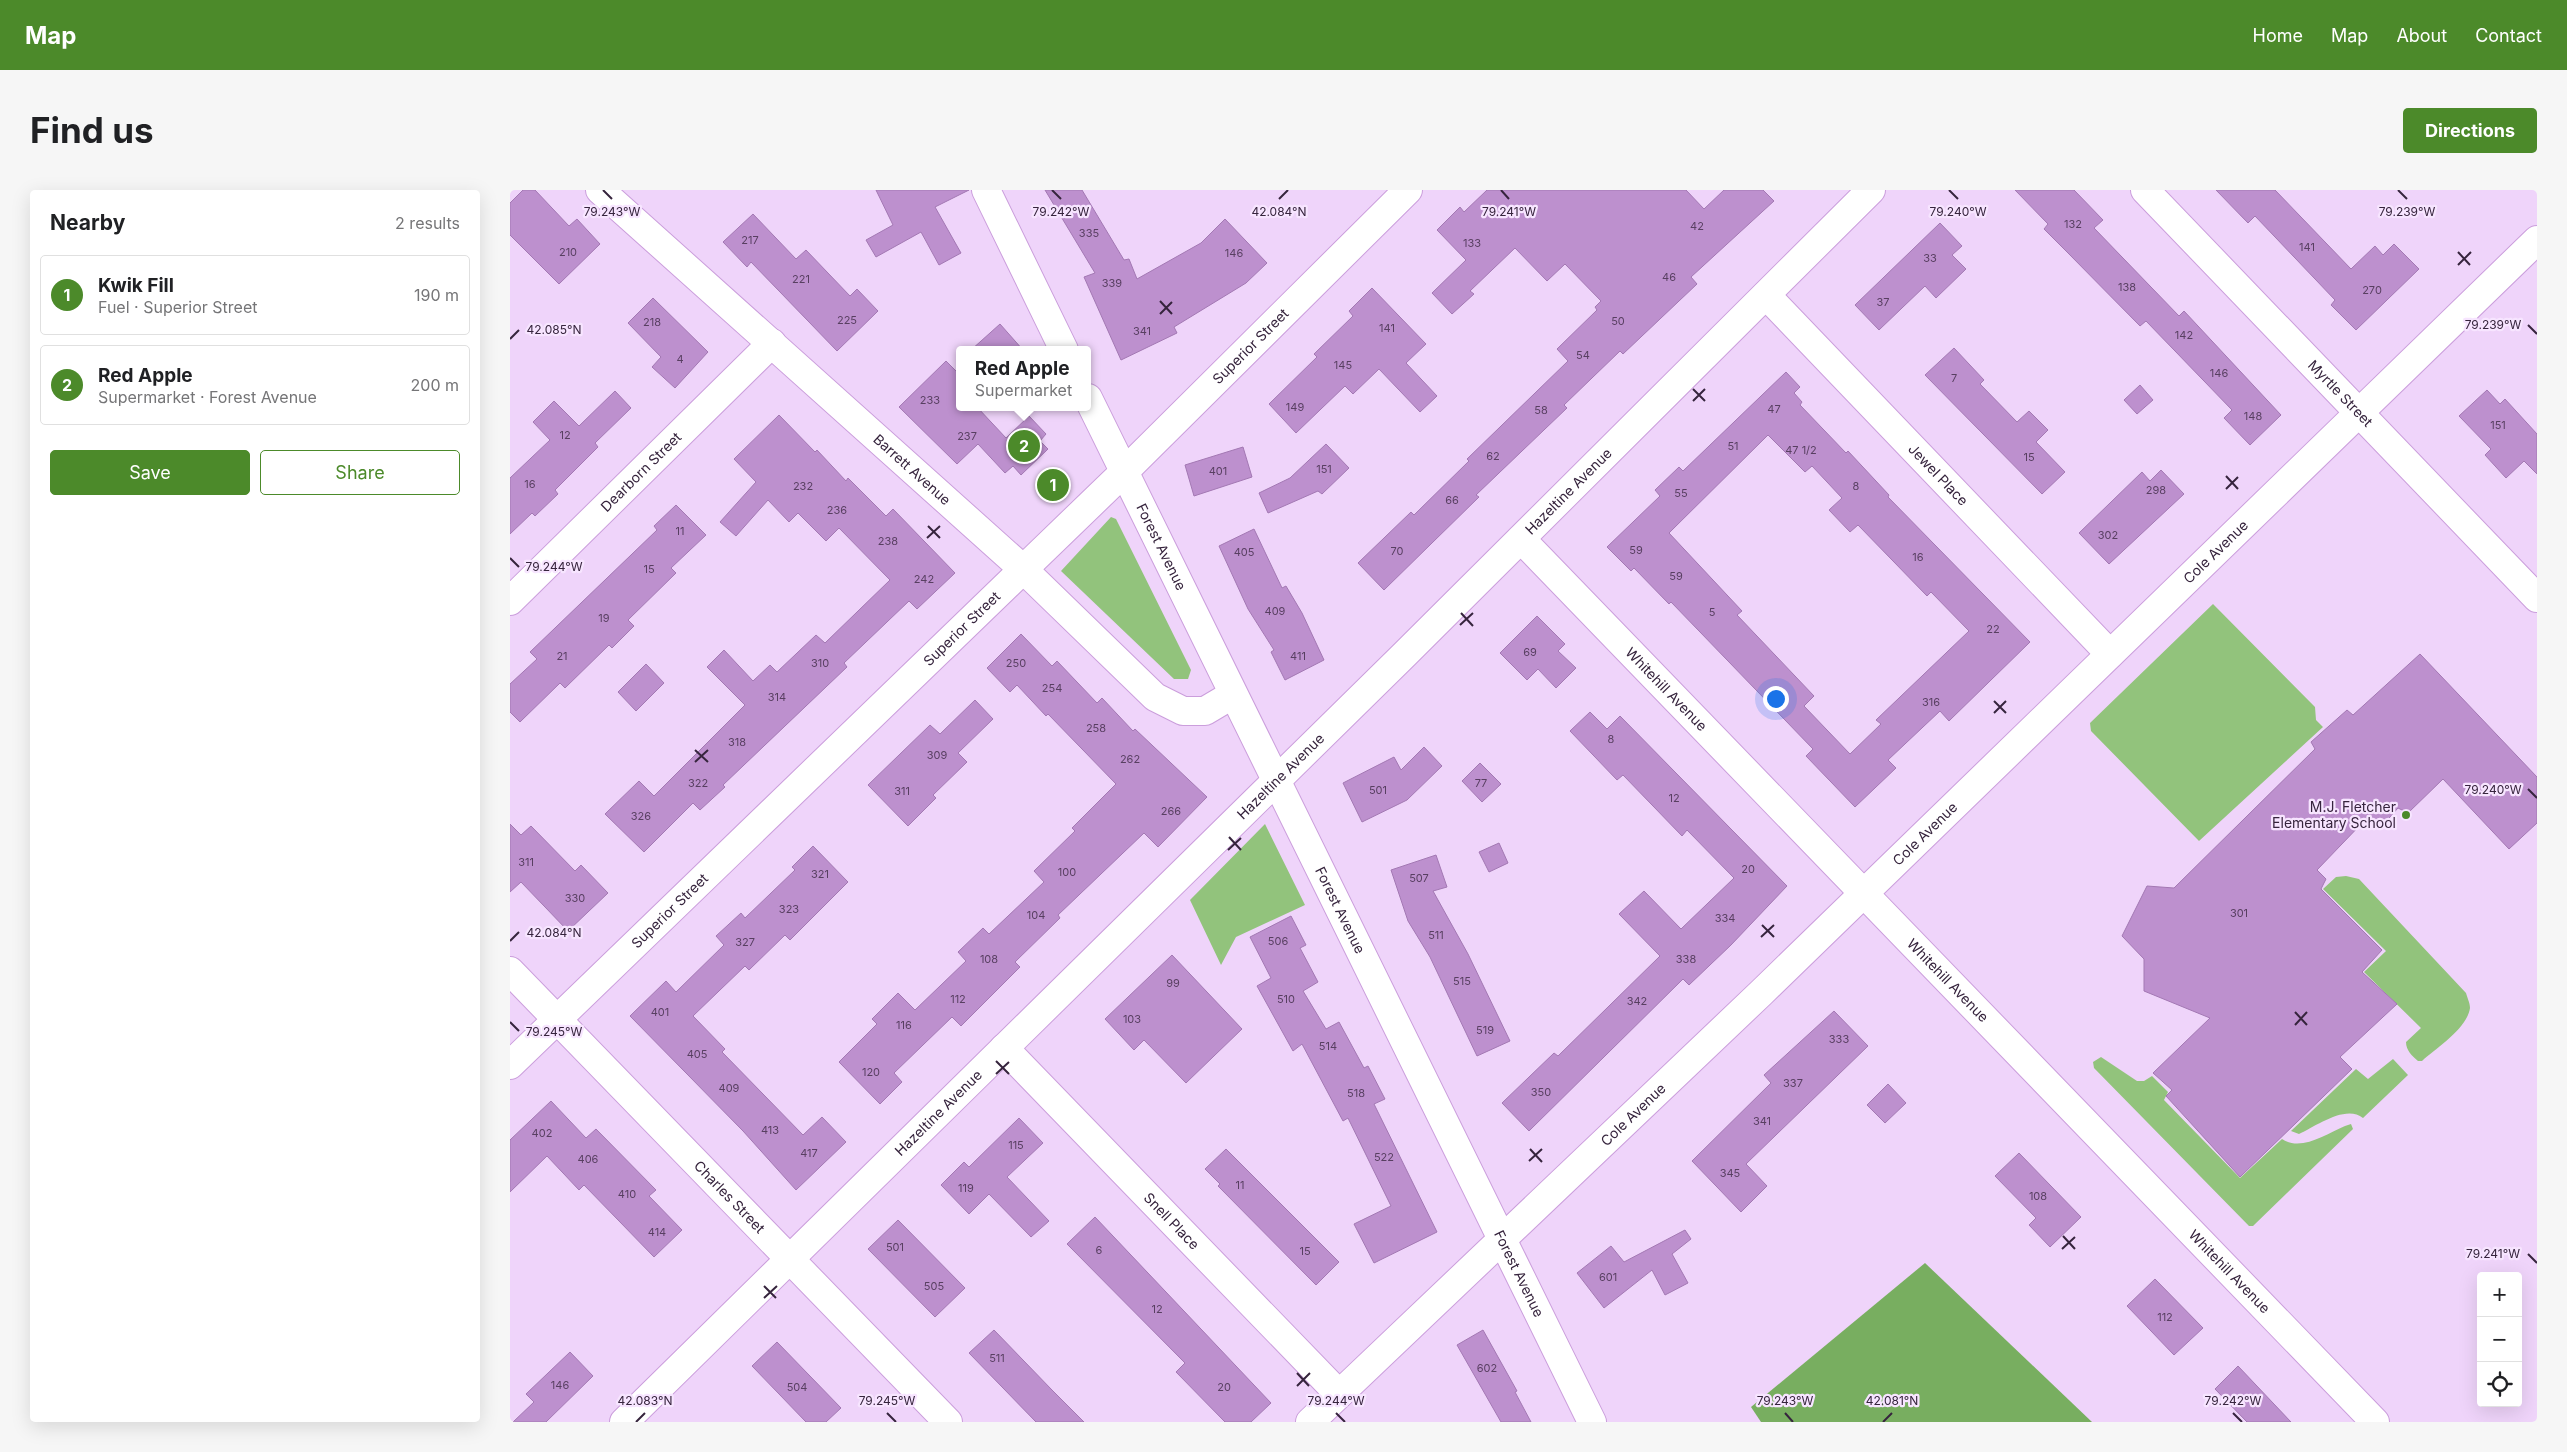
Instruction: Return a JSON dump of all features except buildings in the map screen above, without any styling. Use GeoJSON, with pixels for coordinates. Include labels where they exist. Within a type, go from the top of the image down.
{"type":"FeatureCollection","features":[{"type":"Feature","properties":{"kind":"street","name":"Barrett Avenue"},"geometry":{"type":"LineString","coordinates":[[600,190],[1023,569],[1155,697],[1183,711],[1205,710],[1232,695]]}},
{"type":"Feature","properties":{"kind":"street"},"geometry":{"type":"LineString","coordinates":[[986,190],[1062,346]]}},
{"type":"Feature","properties":{"kind":"street","name":"Superior Street"},"geometry":{"type":"LineString","coordinates":[[510,1064],[1124,472],[1408,190]]}},
{"type":"Feature","properties":{"kind":"street","name":"Hazeltine Avenue"},"geometry":{"type":"LineString","coordinates":[[624,1422],[1275,782],[1871,190]]}},
{"type":"Feature","properties":{"kind":"street","name":"Myrtle Street"},"geometry":{"type":"LineString","coordinates":[[2145,190],[2537,598]]}},
{"type":"Feature","properties":{"kind":"street","name":"Cole Avenue"},"geometry":{"type":"LineString","coordinates":[[1310,1422],[1504,1240],[1864,894],[2537,240]]}},
{"type":"Feature","properties":{"kind":"street","name":"Jewel Place"},"geometry":{"type":"LineString","coordinates":[[1766,295],[2110,654]]}},
{"type":"Feature","properties":{"kind":"street","name":"Dearborn Street"},"geometry":{"type":"LineString","coordinates":[[510,601],[772,343]]}},
{"type":"Feature","properties":{"kind":"street","name":"Forest Avenue"},"geometry":{"type":"LineString","coordinates":[[1091,404],[1232,695],[1504,1240],[1592,1422]]}},
{"type":"Feature","properties":{"kind":"street","name":"Whitehill Avenue"},"geometry":{"type":"LineString","coordinates":[[1521,538],[2375,1422]]}},
{"type":"Feature","properties":{"kind":"street","name":"Charles Street"},"geometry":{"type":"LineString","coordinates":[[510,971],[948,1422]]}},
{"type":"Feature","properties":{"kind":"street","name":"Snell Place"},"geometry":{"type":"LineString","coordinates":[[1004,1048],[1339,1394]]}},
{"type":"Feature","properties":{"kind":"green space"},"geometry":{"type":"Polygon","coordinates":[[[1111,517],[1116,519],[1191,670],[1188,679],[1174,679],[1061,571],[1111,517]]]}},
{"type":"Feature","properties":{"kind":"green space"},"geometry":{"type":"Polygon","coordinates":[[[2213,604],[2315,707],[2316,720],[2323,727],[2199,841],[2091,731],[2090,723],[2213,604]]]}},
{"type":"Feature","properties":{"kind":"green space"},"geometry":{"type":"Polygon","coordinates":[[[1265,824],[1305,905],[1236,937],[1221,965],[1190,900],[1265,824]]]}},
{"type":"Feature","properties":{"kind":"green space"},"geometry":{"type":"Polygon","coordinates":[[[2346,876],[2359,879],[2466,993],[2470,1008],[2468,1016],[2450,1038],[2422,1061],[2418,1061],[2412,1055],[2407,1048],[2406,1042],[2421,1028],[2364,972],[2386,951],[2323,889],[2336,877],[2346,876]]]}},
{"type":"Feature","properties":{"kind":"green space"},"geometry":{"type":"Polygon","coordinates":[[[2101,1057],[2137,1081],[2144,1081],[2152,1076],[2168,1092],[2164,1100],[2240,1178],[2282,1139],[2289,1143],[2305,1143],[2351,1124],[2353,1129],[2253,1226],[2249,1226],[2094,1068],[2093,1062],[2101,1057]]]}},
{"type":"Feature","properties":{"kind":"green space"},"geometry":{"type":"Polygon","coordinates":[[[2393,1059],[2408,1075],[2363,1118],[2356,1114],[2348,1113],[2331,1118],[2299,1134],[2291,1131],[2356,1069],[2368,1079],[2393,1059]]]}},
{"type":"Feature","properties":{"kind":"green space"},"geometry":{"type":"Polygon","coordinates":[[[1925,1263],[2092,1422],[1761,1422],[1751,1407],[1925,1263]]]}},
{"type":"Feature","properties":{"kind":"place","name":"Red Apple"},"geometry":{"type":"Point","coordinates":[1024,446]}},
{"type":"Feature","properties":{"kind":"place","name":"Kwik Fill"},"geometry":{"type":"Point","coordinates":[1053,485]}},
{"type":"Feature","properties":{"kind":"place","name":"M.J. Fletcher Elementary School"},"geometry":{"type":"Point","coordinates":[2406,815]}}]}
